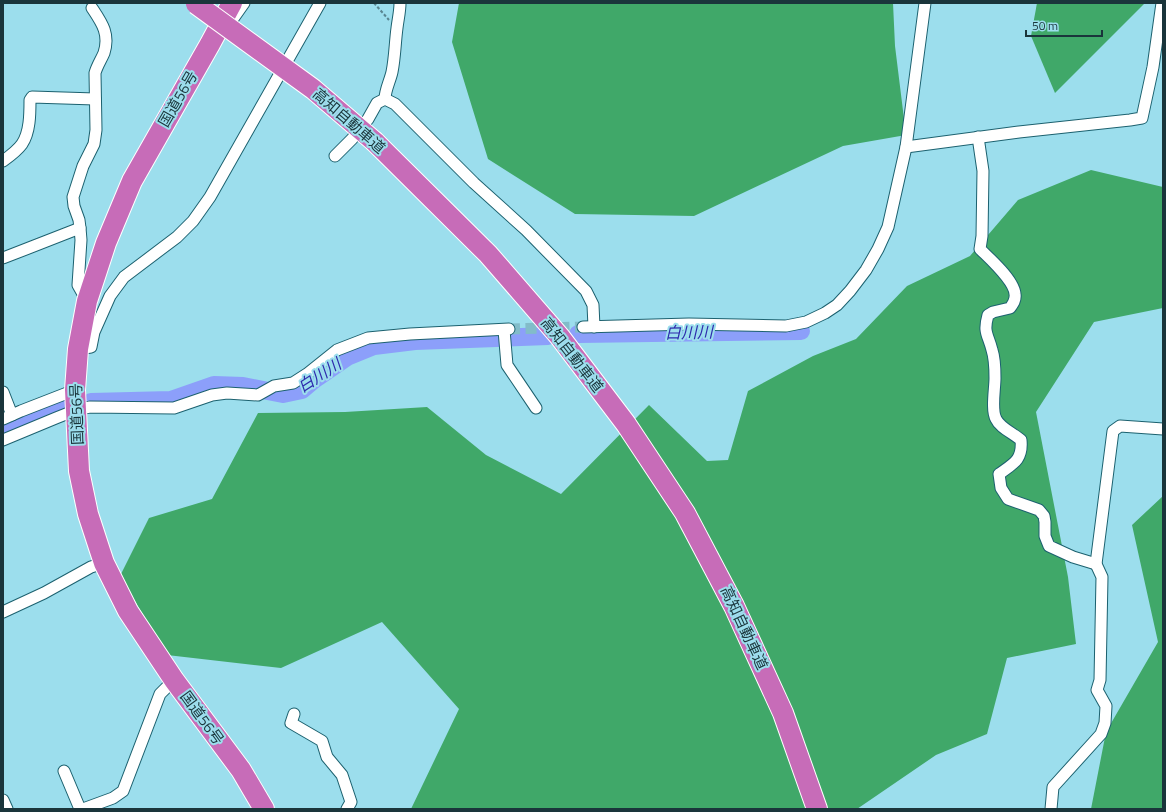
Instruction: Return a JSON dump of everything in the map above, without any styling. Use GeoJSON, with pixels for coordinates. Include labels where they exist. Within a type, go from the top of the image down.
{"type":"FeatureCollection","features":[{"type":"Feature","properties":{"kind":"highway","name":"国道56号"},"geometry":{"type":"LineString","coordinates":[[232,3],[132,181],[106,243],[87,301],[78,349],[75,390],[79,471],[88,514],[104,563],[128,611],[174,680],[240,770],[264,809]]}},
{"type":"Feature","properties":{"kind":"highway","name":"高知自動車道"},"geometry":{"type":"LineString","coordinates":[[195,4],[312,89],[375,142],[488,254],[560,337],[626,424],[685,513],[734,606],[783,713],[817,809]]}},
{"type":"Feature","properties":{"kind":"street"},"geometry":{"type":"LineString","coordinates":[[210,44],[234,17],[244,3]]}},
{"type":"Feature","properties":{"kind":"street"},"geometry":{"type":"LineString","coordinates":[[78,349],[91,347],[94,332],[110,296],[124,277],[177,237],[193,221],[210,197],[320,3]]}},
{"type":"Feature","properties":{"kind":"street"},"geometry":{"type":"LineString","coordinates":[[385,99],[385,93],[391,79],[395,57],[400,3]]}},
{"type":"Feature","properties":{"kind":"street"},"geometry":{"type":"LineString","coordinates":[[385,99],[395,104],[474,184],[526,230],[586,291],[593,305],[588,327],[689,324],[786,326],[806,322],[825,313],[837,305],[866,270],[888,227],[906,147],[925,3]]}},
{"type":"Feature","properties":{"kind":"street"},"geometry":{"type":"LineString","coordinates":[[906,147],[1142,118],[1153,67],[1162,3]]}},
{"type":"Feature","properties":{"kind":"street"},"geometry":{"type":"LineString","coordinates":[[87,301],[78,286],[81,240],[79,220],[74,206],[73,196],[83,166],[94,144],[96,130],[95,73],[97,65],[104,53],[106,40],[105,28],[94,5]]}},
{"type":"Feature","properties":{"kind":"street"},"geometry":{"type":"LineString","coordinates":[[3,161],[16,151],[22,143],[30,119],[30,100],[32,97],[95,99]]}},
{"type":"Feature","properties":{"kind":"street"},"geometry":{"type":"LineString","coordinates":[[335,156],[352,139],[368,119],[377,103],[385,99]]}},
{"type":"Feature","properties":{"kind":"street"},"geometry":{"type":"LineString","coordinates":[[978,137],[983,171],[982,236],[980,249],[1008,279],[1016,294],[1014,302],[1010,308],[993,312],[988,315],[985,324],[986,336],[993,351],[995,377],[994,415],[1000,425],[1021,440],[1022,448],[1019,458],[999,474],[1001,488],[1008,499],[1039,510],[1044,516],[1046,522],[1045,536],[1049,546],[1073,557],[1096,564]]}},
{"type":"Feature","properties":{"kind":"street"},"geometry":{"type":"LineString","coordinates":[[3,258],[80,228]]}},
{"type":"Feature","properties":{"kind":"street"},"geometry":{"type":"LineString","coordinates":[[3,440],[76,410],[90,407],[174,408],[212,395],[227,393],[258,394],[274,386],[293,383],[307,374],[337,350],[368,338],[410,334],[507,330],[505,344],[507,366],[536,408]]}},
{"type":"Feature","properties":{"kind":"street"},"geometry":{"type":"LineString","coordinates":[[3,392],[8,417],[75,390]]}},
{"type":"Feature","properties":{"kind":"street"},"geometry":{"type":"LineString","coordinates":[[1051,809],[1053,787],[1101,734],[1106,723],[1106,706],[1097,690],[1100,680],[1102,577],[1096,564],[1113,431],[1120,426],[1163,429]]}},
{"type":"Feature","properties":{"kind":"street"},"geometry":{"type":"LineString","coordinates":[[3,612],[44,593],[91,567],[104,563]]}},
{"type":"Feature","properties":{"kind":"street"},"geometry":{"type":"LineString","coordinates":[[83,809],[113,798],[123,792],[160,694],[174,680]]}},
{"type":"Feature","properties":{"kind":"street"},"geometry":{"type":"LineString","coordinates":[[294,714],[291,723],[322,741],[328,757],[342,775],[351,802],[347,809]]}},
{"type":"Feature","properties":{"kind":"street"},"geometry":{"type":"LineString","coordinates":[[64,771],[80,809]]}},
{"type":"Feature","properties":{"kind":"street"},"geometry":{"type":"LineString","coordinates":[[3,800],[7,809]]}},
{"type":"Feature","properties":{"kind":"path"},"geometry":{"type":"LineString","coordinates":[[374,3],[384,17],[397,28]]}},
{"type":"Feature","properties":{"kind":"green space"},"geometry":{"type":"Polygon","coordinates":[[[459,3],[893,3],[895,46],[906,135],[843,146],[694,216],[575,214],[488,159],[452,42],[459,3]]]}},
{"type":"Feature","properties":{"kind":"green space"},"geometry":{"type":"Polygon","coordinates":[[[1037,3],[1145,3],[1055,93],[1031,36],[1037,3]]]}},
{"type":"Feature","properties":{"kind":"green space"},"geometry":{"type":"Polygon","coordinates":[[[1091,170],[1163,187],[1163,308],[1094,322],[1036,412],[1068,577],[1076,644],[1007,658],[987,734],[936,755],[857,809],[411,809],[459,709],[382,622],[281,668],[167,655],[120,576],[149,518],[212,499],[258,413],[345,412],[427,407],[486,455],[561,494],[649,405],[707,461],[728,460],[748,391],[813,356],[856,339],[907,286],[970,256],[1018,200],[1091,170]]]}},
{"type":"Feature","properties":{"kind":"green space"},"geometry":{"type":"Polygon","coordinates":[[[1163,496],[1163,809],[1091,809],[1106,732],[1158,642],[1132,525],[1163,496]]]}},
{"type":"Feature","properties":{"kind":"waterway","name":"白川川"},"geometry":{"type":"LineString","coordinates":[[578,334],[801,331]]}},
{"type":"Feature","properties":{"kind":"waterway","name":"白川川"},"geometry":{"type":"LineString","coordinates":[[91,402],[171,400],[214,385],[243,386],[283,394],[302,390],[347,357],[374,346],[415,341],[548,336]]}},
{"type":"Feature","properties":{"kind":"waterway","name":"白川川"},"geometry":{"type":"LineString","coordinates":[[3,433],[66,408]]}},
{"type":"Feature","properties":{"kind":"tunnel"},"geometry":{"type":"LineString","coordinates":[[509,329],[583,327]]}}]}
